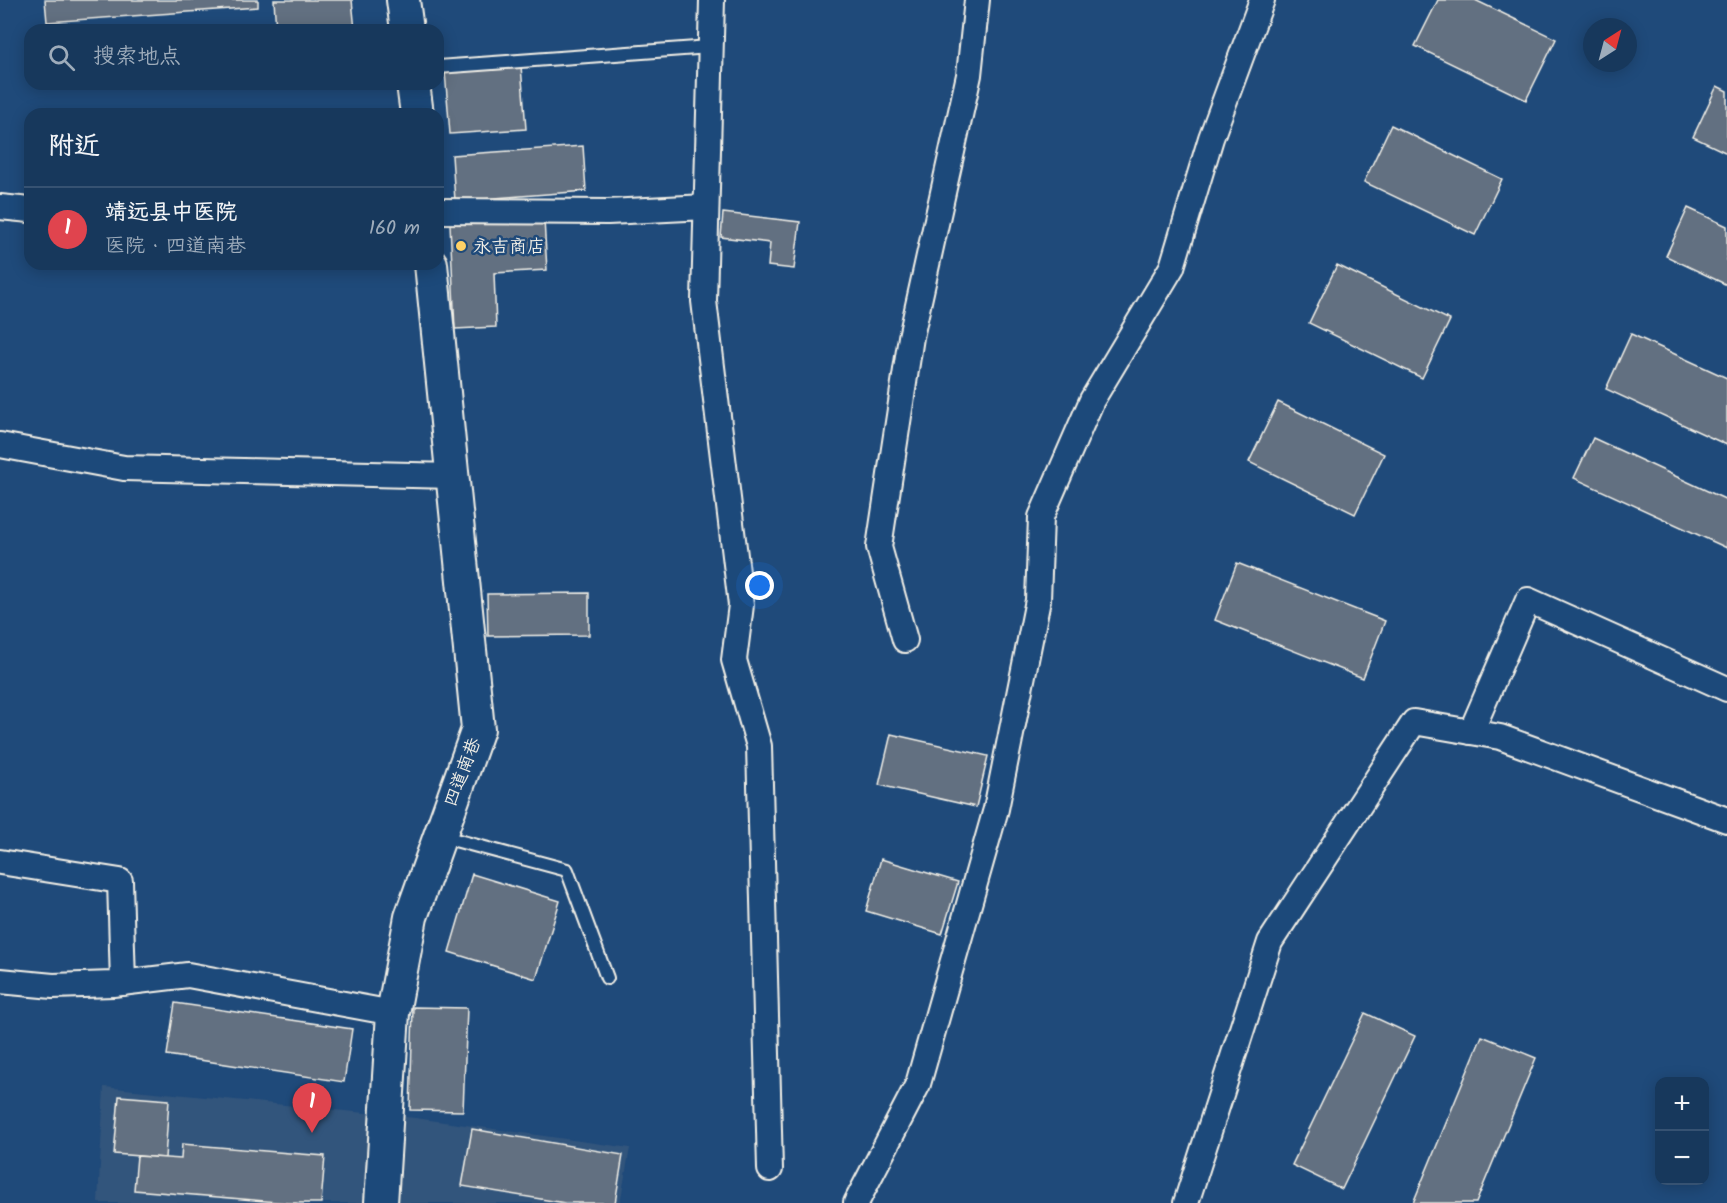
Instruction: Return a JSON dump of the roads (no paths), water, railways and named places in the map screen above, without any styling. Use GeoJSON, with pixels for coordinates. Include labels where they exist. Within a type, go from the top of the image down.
{"type":"FeatureCollection","features":[{"type":"Feature","properties":{"kind":"street"},"geometry":{"type":"LineString","coordinates":[[404,0],[406,24]]}},
{"type":"Feature","properties":{"kind":"street"},"geometry":{"type":"LineString","coordinates":[[712,0],[704,302],[741,605],[734,660],[759,746],[770,1169]]}},
{"type":"Feature","properties":{"kind":"street"},"geometry":{"type":"LineString","coordinates":[[905,640],[879,547],[911,338],[969,75],[977,0]]}},
{"type":"Feature","properties":{"kind":"street"},"geometry":{"type":"LineString","coordinates":[[856,1203],[918,1084],[996,809],[1038,600],[1041,517],[1092,400],[1172,267],[1211,138],[1262,0]]}},
{"type":"Feature","properties":{"kind":"street"},"geometry":{"type":"LineString","coordinates":[[414,90],[416,108]]}},
{"type":"Feature","properties":{"kind":"street"},"geometry":{"type":"LineString","coordinates":[[0,207],[24,209]]}},
{"type":"Feature","properties":{"kind":"street"},"geometry":{"type":"LineString","coordinates":[[444,211],[608,212],[706,207]]}},
{"type":"Feature","properties":{"kind":"street","name":"四道南巷"},"geometry":{"type":"LineString","coordinates":[[381,1203],[393,1013],[411,917],[438,835],[478,729],[432,270]]}},
{"type":"Feature","properties":{"kind":"street"},"geometry":{"type":"LineString","coordinates":[[0,445],[124,468],[213,472],[292,470],[453,476]]}},
{"type":"Feature","properties":{"kind":"street"},"geometry":{"type":"LineString","coordinates":[[1472,732],[1528,600],[1727,689]]}},
{"type":"Feature","properties":{"kind":"street"},"geometry":{"type":"LineString","coordinates":[[1186,1203],[1270,942],[1414,722],[1500,737],[1727,820]]}},
{"type":"Feature","properties":{"kind":"street"},"geometry":{"type":"LineString","coordinates":[[0,862],[120,881],[123,983]]}},
{"type":"Feature","properties":{"kind":"street"},"geometry":{"type":"LineString","coordinates":[[0,981],[53,986],[123,983],[188,975],[393,1013]]}},
{"type":"Feature","properties":{"kind":"lane"},"geometry":{"type":"LineString","coordinates":[[444,67],[710,47]]}},
{"type":"Feature","properties":{"kind":"lane"},"geometry":{"type":"LineString","coordinates":[[438,835],[567,870],[607,978]]}},
{"type":"Feature","properties":{"kind":"place","name":"永吉商店"},"geometry":{"type":"Point","coordinates":[461,246]}},
{"type":"Feature","properties":{"kind":"place","name":"靖远县中医院"},"geometry":{"type":"Point","coordinates":[312,1133]}}]}
